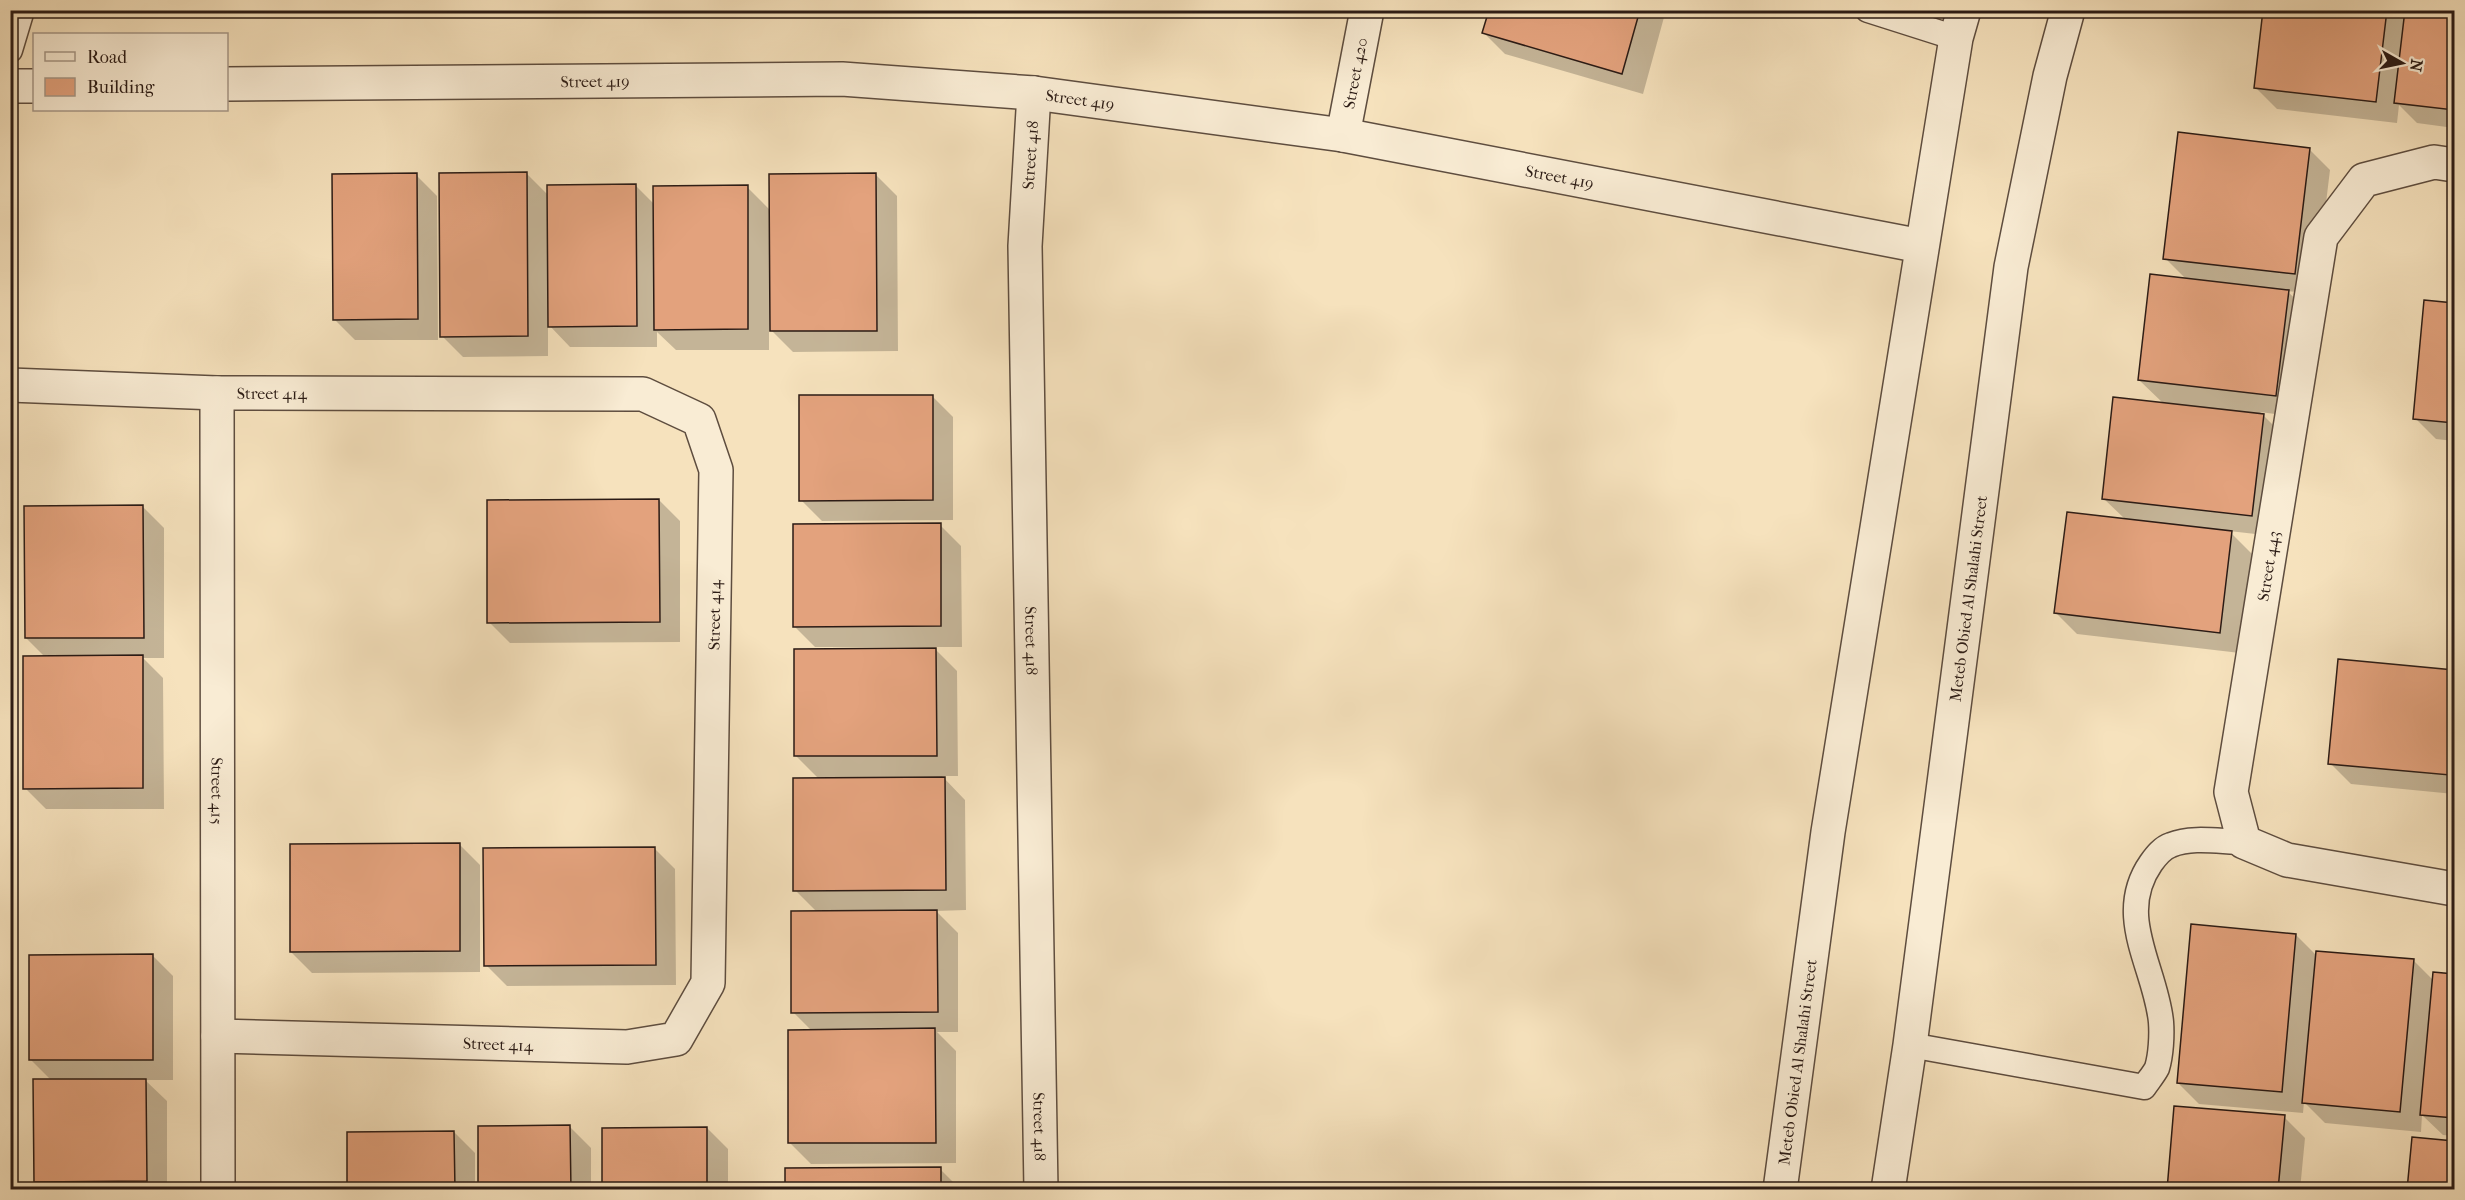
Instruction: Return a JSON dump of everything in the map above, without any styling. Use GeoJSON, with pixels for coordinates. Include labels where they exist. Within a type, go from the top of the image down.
{"type":"FeatureCollection","features":[{"type":"Feature","properties":{"kind":"street","name":"Street 420"},"geometry":{"type":"LineString","coordinates":[[1343,135],[1367,10]]}},
{"type":"Feature","properties":{"kind":"street","name":"Meteb Obied Al Shalahi Street"},"geometry":{"type":"LineString","coordinates":[[1888,1190],[1910,1045],[2011,267],[2050,76],[2068,10]]}},
{"type":"Feature","properties":{"kind":"street","name":"Meteb Obied Al Shalahi Street"},"geometry":{"type":"LineString","coordinates":[[1780,1190],[1828,832],[1921,246],[1960,24]]}},
{"type":"Feature","properties":{"kind":"street","name":"Street 419"},"geometry":{"type":"LineString","coordinates":[[228,84],[842,79],[1034,93],[1343,135],[1921,246]]}},
{"type":"Feature","properties":{"kind":"street"},"geometry":{"type":"LineString","coordinates":[[10,86],[33,86]]}},
{"type":"Feature","properties":{"kind":"street","name":"Street 418"},"geometry":{"type":"LineString","coordinates":[[1034,93],[1025,246],[1041,1190]]}},
{"type":"Feature","properties":{"kind":"street","name":"Street 443"},"geometry":{"type":"LineString","coordinates":[[2244,842],[2231,792],[2321,237],[2364,180],[2434,162],[2454,165]]}},
{"type":"Feature","properties":{"kind":"street","name":"Street 414"},"geometry":{"type":"LineString","coordinates":[[10,385],[217,393],[643,394],[699,420],[716,470],[708,983],[676,1039],[627,1047],[218,1036]]}},
{"type":"Feature","properties":{"kind":"street","name":"Street 415"},"geometry":{"type":"LineString","coordinates":[[217,393],[218,1190]]}},
{"type":"Feature","properties":{"kind":"street"},"geometry":{"type":"LineString","coordinates":[[2244,842],[2287,860],[2454,889]]}},
{"type":"Feature","properties":{"kind":"lane"},"geometry":{"type":"LineString","coordinates":[[10,50],[22,10]]}},
{"type":"Feature","properties":{"kind":"lane"},"geometry":{"type":"LineString","coordinates":[[1868,10],[1960,24]]}},
{"type":"Feature","properties":{"kind":"lane"},"geometry":{"type":"LineString","coordinates":[[1910,1045],[2144,1087],[2157,1068],[2161,1022],[2149,969],[2141,950],[2137,925],[2137,896],[2146,870],[2157,855],[2169,845],[2189,841],[2244,842]]}},
{"type":"Feature","properties":{"kind":"building"},"geometry":{"type":"Polygon","coordinates":[[[1489,10],[1640,10],[1622,74],[1482,33],[1489,10]]]}},
{"type":"Feature","properties":{"kind":"building"},"geometry":{"type":"Polygon","coordinates":[[[2263,10],[2387,10],[2376,102],[2254,88],[2263,10]]]}},
{"type":"Feature","properties":{"kind":"building"},"geometry":{"type":"Polygon","coordinates":[[[2405,10],[2454,10],[2454,110],[2394,103],[2405,10]]]}},
{"type":"Feature","properties":{"kind":"building"},"geometry":{"type":"Polygon","coordinates":[[[2178,132],[2310,148],[2295,274],[2163,259],[2178,132]]]}},
{"type":"Feature","properties":{"kind":"building"},"geometry":{"type":"Polygon","coordinates":[[[527,172],[528,336],[440,337],[439,173],[527,172]]]}},
{"type":"Feature","properties":{"kind":"building"},"geometry":{"type":"Polygon","coordinates":[[[417,173],[418,319],[333,320],[332,174],[417,173]]]}},
{"type":"Feature","properties":{"kind":"building"},"geometry":{"type":"Polygon","coordinates":[[[876,173],[877,331],[770,331],[769,174],[876,173]]]}},
{"type":"Feature","properties":{"kind":"building"},"geometry":{"type":"Polygon","coordinates":[[[636,184],[637,326],[548,327],[547,185],[636,184]]]}},
{"type":"Feature","properties":{"kind":"building"},"geometry":{"type":"Polygon","coordinates":[[[748,185],[748,329],[654,330],[653,186],[748,185]]]}},
{"type":"Feature","properties":{"kind":"building"},"geometry":{"type":"Polygon","coordinates":[[[2150,274],[2289,290],[2276,396],[2138,380],[2150,274]]]}},
{"type":"Feature","properties":{"kind":"building"},"geometry":{"type":"Polygon","coordinates":[[[2424,300],[2454,303],[2454,423],[2413,419],[2424,300]]]}},
{"type":"Feature","properties":{"kind":"building"},"geometry":{"type":"Polygon","coordinates":[[[799,395],[933,395],[933,500],[799,501],[799,395]]]}},
{"type":"Feature","properties":{"kind":"building"},"geometry":{"type":"Polygon","coordinates":[[[2113,397],[2264,414],[2252,516],[2102,499],[2113,397]]]}},
{"type":"Feature","properties":{"kind":"building"},"geometry":{"type":"Polygon","coordinates":[[[659,499],[660,622],[487,623],[487,500],[659,499]]]}},
{"type":"Feature","properties":{"kind":"building"},"geometry":{"type":"Polygon","coordinates":[[[143,505],[144,638],[25,638],[24,506],[143,505]]]}},
{"type":"Feature","properties":{"kind":"building"},"geometry":{"type":"Polygon","coordinates":[[[2067,512],[2232,531],[2220,633],[2054,613],[2067,512]]]}},
{"type":"Feature","properties":{"kind":"building"},"geometry":{"type":"Polygon","coordinates":[[[941,523],[941,626],[793,627],[793,524],[941,523]]]}},
{"type":"Feature","properties":{"kind":"building"},"geometry":{"type":"Polygon","coordinates":[[[936,648],[937,756],[794,756],[794,649],[936,648]]]}},
{"type":"Feature","properties":{"kind":"building"},"geometry":{"type":"Polygon","coordinates":[[[143,655],[143,788],[23,789],[23,656],[143,655]]]}},
{"type":"Feature","properties":{"kind":"building"},"geometry":{"type":"Polygon","coordinates":[[[2338,659],[2454,670],[2454,729],[2450,775],[2328,764],[2338,659]]]}},
{"type":"Feature","properties":{"kind":"building"},"geometry":{"type":"Polygon","coordinates":[[[945,777],[946,890],[793,891],[793,778],[945,777]]]}},
{"type":"Feature","properties":{"kind":"building"},"geometry":{"type":"Polygon","coordinates":[[[460,843],[460,951],[290,952],[290,844],[460,843]]]}},
{"type":"Feature","properties":{"kind":"building"},"geometry":{"type":"Polygon","coordinates":[[[655,847],[656,965],[484,966],[483,848],[655,847]]]}},
{"type":"Feature","properties":{"kind":"building"},"geometry":{"type":"Polygon","coordinates":[[[937,910],[938,1012],[791,1013],[791,911],[937,910]]]}},
{"type":"Feature","properties":{"kind":"building"},"geometry":{"type":"Polygon","coordinates":[[[2191,924],[2296,934],[2282,1092],[2177,1083],[2191,924]]]}},
{"type":"Feature","properties":{"kind":"building"},"geometry":{"type":"Polygon","coordinates":[[[2316,951],[2414,959],[2400,1112],[2302,1103],[2316,951]]]}},
{"type":"Feature","properties":{"kind":"building"},"geometry":{"type":"Polygon","coordinates":[[[153,954],[153,1060],[29,1060],[29,955],[153,954]]]}},
{"type":"Feature","properties":{"kind":"building"},"geometry":{"type":"Polygon","coordinates":[[[2433,972],[2454,974],[2454,1118],[2420,1115],[2433,972]]]}},
{"type":"Feature","properties":{"kind":"building"},"geometry":{"type":"Polygon","coordinates":[[[935,1028],[936,1143],[788,1143],[788,1030],[935,1028]]]}},
{"type":"Feature","properties":{"kind":"building"},"geometry":{"type":"Polygon","coordinates":[[[33,1079],[146,1079],[147,1181],[34,1182],[33,1079]]]}},
{"type":"Feature","properties":{"kind":"building"},"geometry":{"type":"Polygon","coordinates":[[[2174,1106],[2285,1115],[2278,1190],[2167,1190],[2174,1106]]]}},
{"type":"Feature","properties":{"kind":"building"},"geometry":{"type":"Polygon","coordinates":[[[570,1125],[571,1190],[478,1190],[478,1126],[570,1125]]]}},
{"type":"Feature","properties":{"kind":"building"},"geometry":{"type":"Polygon","coordinates":[[[707,1127],[707,1190],[602,1190],[602,1128],[707,1127]]]}},
{"type":"Feature","properties":{"kind":"building"},"geometry":{"type":"Polygon","coordinates":[[[454,1131],[455,1190],[347,1190],[347,1132],[454,1131]]]}},
{"type":"Feature","properties":{"kind":"building"},"geometry":{"type":"Polygon","coordinates":[[[2412,1137],[2454,1141],[2454,1190],[2407,1190],[2412,1137]]]}},
{"type":"Feature","properties":{"kind":"building"},"geometry":{"type":"Polygon","coordinates":[[[941,1167],[941,1190],[785,1190],[785,1168],[941,1167]]]}}]}
